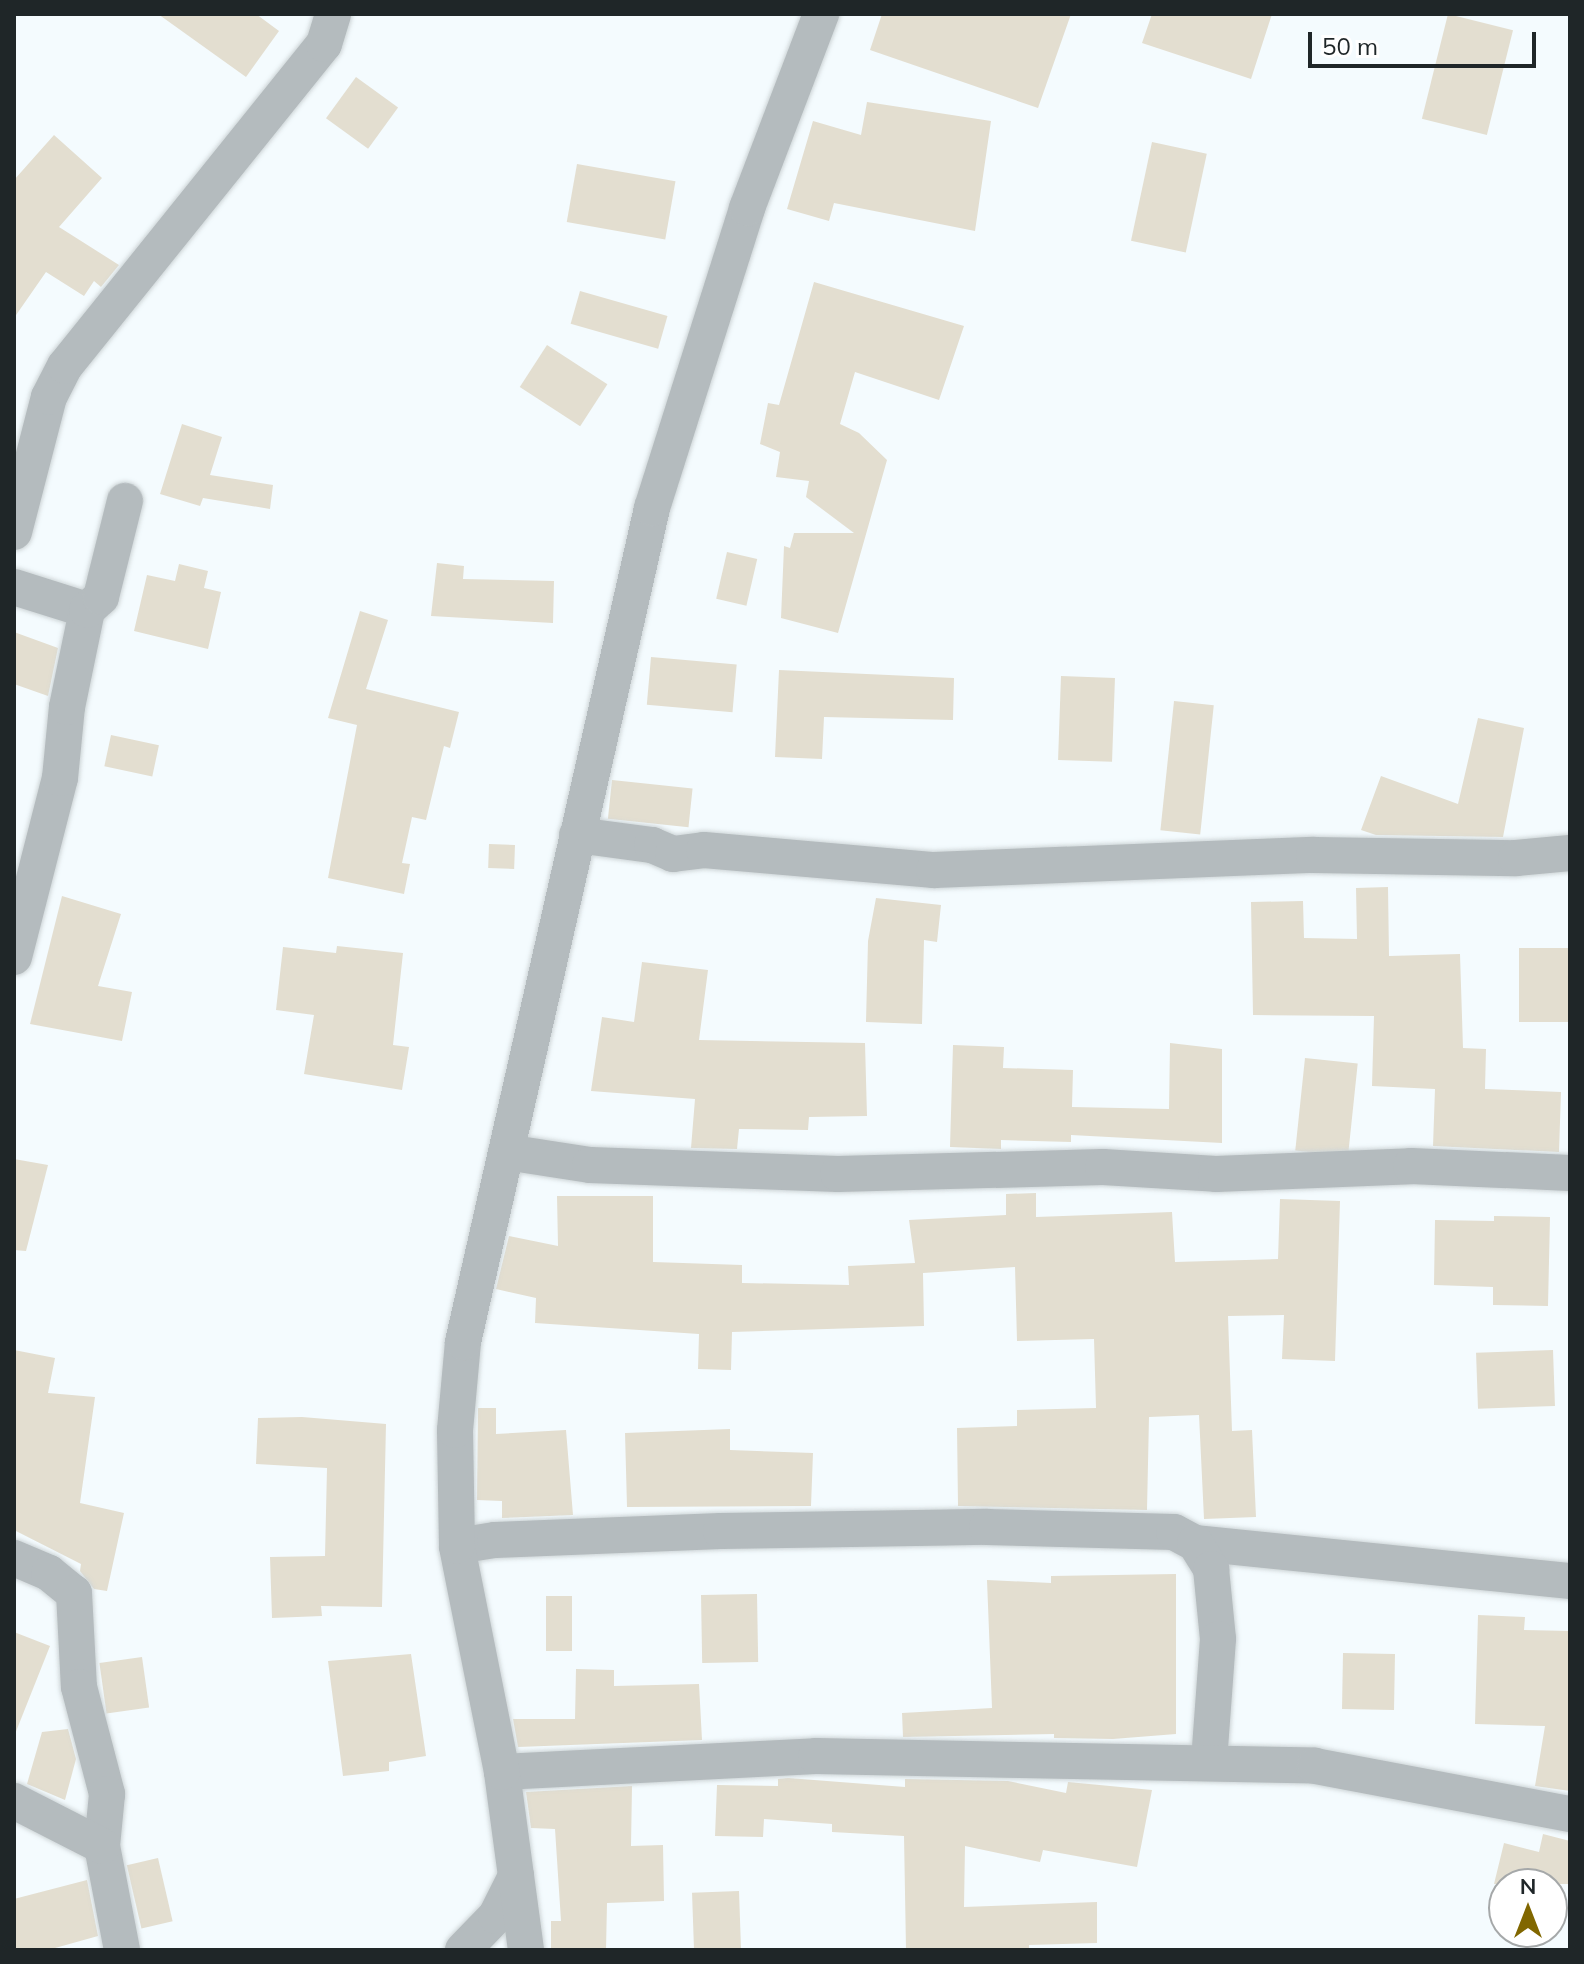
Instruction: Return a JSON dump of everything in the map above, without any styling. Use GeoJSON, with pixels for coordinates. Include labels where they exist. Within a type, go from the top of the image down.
{"type":"FeatureCollection","features":[{"type":"Feature","properties":{"kind":"street"},"geometry":{"type":"LineString","coordinates":[[14,532],[49,397],[65,366],[324,44],[333,14]]}},
{"type":"Feature","properties":{"kind":"street"},"geometry":{"type":"LineString","coordinates":[[526,1950],[502,1772],[457,1546],[455,1430],[463,1342],[652,508],[747,208],[821,14]]}},
{"type":"Feature","properties":{"kind":"street"},"geometry":{"type":"LineString","coordinates":[[14,957],[60,778],[67,707],[87,610],[101,597],[125,501]]}},
{"type":"Feature","properties":{"kind":"street"},"geometry":{"type":"LineString","coordinates":[[14,587],[87,610]]}},
{"type":"Feature","properties":{"kind":"street"},"geometry":{"type":"LineString","coordinates":[[577,835],[652,845],[673,854],[704,850],[934,870],[1314,855],[1516,858],[1570,853]]}},
{"type":"Feature","properties":{"kind":"street"},"geometry":{"type":"LineString","coordinates":[[506,1152],[590,1165],[838,1174],[1103,1167],[1216,1174],[1411,1166],[1570,1173]]}},
{"type":"Feature","properties":{"kind":"street"},"geometry":{"type":"LineString","coordinates":[[457,1546],[495,1540],[721,1531],[987,1527],[1150,1530],[1174,1532],[1195,1543],[1570,1581]]}},
{"type":"Feature","properties":{"kind":"street"},"geometry":{"type":"LineString","coordinates":[[1195,1543],[1211,1569],[1218,1639],[1209,1763]]}},
{"type":"Feature","properties":{"kind":"street"},"geometry":{"type":"LineString","coordinates":[[14,1558],[49,1573],[74,1593],[79,1687],[107,1794],[102,1846],[122,1950]]}},
{"type":"Feature","properties":{"kind":"street"},"geometry":{"type":"LineString","coordinates":[[502,1772],[816,1756],[1315,1766],[1570,1814]]}},
{"type":"Feature","properties":{"kind":"street"},"geometry":{"type":"LineString","coordinates":[[14,1801],[102,1846]]}},
{"type":"Feature","properties":{"kind":"street"},"geometry":{"type":"LineString","coordinates":[[463,1950],[496,1916],[516,1876]]}},
{"type":"Feature","properties":{"kind":"building"},"geometry":{"type":"Polygon","coordinates":[[[158,14],[256,14],[279,31],[246,77],[158,14]]]}},
{"type":"Feature","properties":{"kind":"building"},"geometry":{"type":"Polygon","coordinates":[[[882,14],[1071,14],[1038,108],[870,50],[882,14]]]}},
{"type":"Feature","properties":{"kind":"building"},"geometry":{"type":"Polygon","coordinates":[[[1152,14],[1272,14],[1251,79],[1142,43],[1152,14]]]}},
{"type":"Feature","properties":{"kind":"building"},"geometry":{"type":"Polygon","coordinates":[[[1448,14],[1513,30],[1487,135],[1422,119],[1448,14]]]}},
{"type":"Feature","properties":{"kind":"building"},"geometry":{"type":"Polygon","coordinates":[[[356,77],[398,108],[368,149],[326,118],[356,77]]]}},
{"type":"Feature","properties":{"kind":"building"},"geometry":{"type":"Polygon","coordinates":[[[867,102],[991,121],[975,231],[834,203],[829,221],[787,209],[813,121],[861,135],[867,102]]]}},
{"type":"Feature","properties":{"kind":"building"},"geometry":{"type":"Polygon","coordinates":[[[54,135],[102,178],[59,227],[119,265],[101,287],[94,281],[84,296],[46,272],[14,318],[14,180],[54,135]]]}},
{"type":"Feature","properties":{"kind":"building"},"geometry":{"type":"Polygon","coordinates":[[[1152,142],[1207,154],[1186,252],[1131,241],[1152,142]]]}},
{"type":"Feature","properties":{"kind":"building"},"geometry":{"type":"Polygon","coordinates":[[[577,164],[675,181],[665,239],[567,222],[577,164]]]}},
{"type":"Feature","properties":{"kind":"building"},"geometry":{"type":"Polygon","coordinates":[[[814,282],[964,326],[939,400],[855,372],[840,424],[859,433],[887,460],[838,633],[781,618],[784,546],[790,548],[794,533],[854,533],[806,497],[809,481],[776,477],[780,452],[760,444],[768,403],[779,405],[814,282]]]}},
{"type":"Feature","properties":{"kind":"building"},"geometry":{"type":"Polygon","coordinates":[[[580,291],[667,316],[658,349],[571,324],[580,291]]]}},
{"type":"Feature","properties":{"kind":"building"},"geometry":{"type":"Polygon","coordinates":[[[547,345],[607,384],[580,426],[520,387],[547,345]]]}},
{"type":"Feature","properties":{"kind":"building"},"geometry":{"type":"Polygon","coordinates":[[[182,424],[222,437],[210,475],[273,485],[270,509],[203,498],[200,506],[160,494],[182,424]]]}},
{"type":"Feature","properties":{"kind":"building"},"geometry":{"type":"Polygon","coordinates":[[[727,552],[757,559],[746,606],[716,599],[727,552]]]}},
{"type":"Feature","properties":{"kind":"building"},"geometry":{"type":"Polygon","coordinates":[[[437,563],[464,566],[463,579],[554,581],[553,623],[431,616],[437,563]]]}},
{"type":"Feature","properties":{"kind":"building"},"geometry":{"type":"Polygon","coordinates":[[[179,564],[208,571],[204,588],[221,592],[208,649],[134,631],[147,575],[175,581],[179,564]]]}},
{"type":"Feature","properties":{"kind":"building"},"geometry":{"type":"Polygon","coordinates":[[[360,611],[388,620],[366,689],[459,712],[450,748],[444,746],[426,820],[412,817],[402,863],[410,864],[404,894],[328,878],[357,725],[328,718],[360,611]]]}},
{"type":"Feature","properties":{"kind":"building"},"geometry":{"type":"Polygon","coordinates":[[[14,632],[58,648],[48,696],[14,684],[14,632]]]}},
{"type":"Feature","properties":{"kind":"building"},"geometry":{"type":"Polygon","coordinates":[[[651,657],[737,664],[732,712],[647,705],[651,657]]]}},
{"type":"Feature","properties":{"kind":"building"},"geometry":{"type":"Polygon","coordinates":[[[779,670],[954,678],[953,720],[824,717],[822,759],[775,757],[779,670]]]}},
{"type":"Feature","properties":{"kind":"building"},"geometry":{"type":"Polygon","coordinates":[[[1061,676],[1115,678],[1112,762],[1058,760],[1061,676]]]}},
{"type":"Feature","properties":{"kind":"building"},"geometry":{"type":"Polygon","coordinates":[[[1174,701],[1214,705],[1200,834],[1160,830],[1174,701]]]}},
{"type":"Feature","properties":{"kind":"building"},"geometry":{"type":"Polygon","coordinates":[[[1478,718],[1524,728],[1503,837],[1376,835],[1361,830],[1381,776],[1458,804],[1478,718]]]}},
{"type":"Feature","properties":{"kind":"building"},"geometry":{"type":"Polygon","coordinates":[[[111,735],[159,745],[152,776],[104,766],[111,735]]]}},
{"type":"Feature","properties":{"kind":"building"},"geometry":{"type":"Polygon","coordinates":[[[612,780],[693,788],[688,827],[608,819],[612,780]]]}},
{"type":"Feature","properties":{"kind":"building"},"geometry":{"type":"Polygon","coordinates":[[[489,844],[515,845],[514,869],[488,868],[489,844]]]}},
{"type":"Feature","properties":{"kind":"building"},"geometry":{"type":"Polygon","coordinates":[[[1388,887],[1389,956],[1460,954],[1463,1048],[1486,1049],[1485,1089],[1561,1092],[1559,1152],[1433,1146],[1435,1089],[1372,1086],[1374,1016],[1253,1015],[1251,902],[1303,901],[1304,938],[1357,939],[1356,888],[1388,887]]]}},
{"type":"Feature","properties":{"kind":"building"},"geometry":{"type":"Polygon","coordinates":[[[62,896],[121,914],[98,986],[132,992],[122,1041],[30,1024],[62,896]]]}},
{"type":"Feature","properties":{"kind":"building"},"geometry":{"type":"Polygon","coordinates":[[[876,898],[941,905],[937,942],[924,940],[922,1024],[866,1022],[868,941],[876,898]]]}},
{"type":"Feature","properties":{"kind":"building"},"geometry":{"type":"Polygon","coordinates":[[[337,946],[403,953],[393,1045],[409,1047],[402,1090],[304,1074],[314,1015],[276,1010],[283,947],[336,953],[337,946]]]}},
{"type":"Feature","properties":{"kind":"building"},"geometry":{"type":"Polygon","coordinates":[[[1519,948],[1570,948],[1570,1022],[1519,1022],[1519,948]]]}},
{"type":"Feature","properties":{"kind":"building"},"geometry":{"type":"Polygon","coordinates":[[[642,962],[708,970],[699,1040],[865,1043],[867,1116],[809,1117],[808,1130],[739,1129],[737,1149],[691,1148],[695,1099],[591,1091],[602,1017],[634,1022],[642,962]]]}},
{"type":"Feature","properties":{"kind":"building"},"geometry":{"type":"Polygon","coordinates":[[[1170,1043],[1222,1049],[1222,1143],[1071,1135],[1071,1142],[1001,1140],[1001,1149],[950,1147],[953,1045],[1004,1047],[1003,1068],[1073,1070],[1072,1107],[1169,1109],[1170,1043]]]}},
{"type":"Feature","properties":{"kind":"building"},"geometry":{"type":"Polygon","coordinates":[[[1305,1058],[1358,1064],[1348,1156],[1295,1150],[1305,1058]]]}},
{"type":"Feature","properties":{"kind":"building"},"geometry":{"type":"Polygon","coordinates":[[[14,1159],[48,1165],[26,1251],[14,1250],[14,1159]]]}},
{"type":"Feature","properties":{"kind":"building"},"geometry":{"type":"Polygon","coordinates":[[[1036,1193],[1036,1217],[1172,1212],[1175,1262],[1278,1259],[1280,1199],[1340,1201],[1335,1361],[1282,1359],[1284,1315],[1228,1316],[1232,1431],[1252,1430],[1256,1517],[1204,1519],[1199,1415],[1149,1417],[1147,1510],[958,1506],[957,1428],[1017,1426],[1017,1410],[1096,1408],[1094,1339],[1017,1341],[1015,1267],[923,1273],[924,1326],[732,1332],[731,1370],[698,1369],[699,1334],[535,1323],[536,1298],[496,1289],[509,1236],[558,1246],[557,1196],[653,1196],[653,1262],[742,1265],[742,1283],[849,1285],[848,1266],[915,1263],[909,1220],[1006,1215],[1006,1194],[1036,1193]]]}},
{"type":"Feature","properties":{"kind":"building"},"geometry":{"type":"Polygon","coordinates":[[[1494,1216],[1550,1217],[1548,1306],[1493,1305],[1493,1287],[1434,1285],[1435,1220],[1494,1221],[1494,1216]]]}},
{"type":"Feature","properties":{"kind":"building"},"geometry":{"type":"Polygon","coordinates":[[[14,1350],[55,1358],[48,1393],[95,1397],[80,1503],[124,1513],[107,1591],[94,1589],[80,1571],[81,1564],[14,1530],[14,1350]]]}},
{"type":"Feature","properties":{"kind":"building"},"geometry":{"type":"Polygon","coordinates":[[[1553,1350],[1555,1406],[1478,1409],[1476,1353],[1553,1350]]]}},
{"type":"Feature","properties":{"kind":"building"},"geometry":{"type":"Polygon","coordinates":[[[478,1408],[496,1408],[496,1434],[566,1430],[573,1515],[502,1518],[502,1501],[477,1500],[478,1408]]]}},
{"type":"Feature","properties":{"kind":"building"},"geometry":{"type":"Polygon","coordinates":[[[302,1417],[386,1424],[382,1607],[321,1606],[322,1616],[272,1618],[270,1557],[325,1556],[327,1468],[256,1464],[258,1418],[302,1417]]]}},
{"type":"Feature","properties":{"kind":"building"},"geometry":{"type":"Polygon","coordinates":[[[730,1429],[730,1450],[813,1453],[811,1506],[627,1507],[625,1433],[730,1429]]]}},
{"type":"Feature","properties":{"kind":"building"},"geometry":{"type":"Polygon","coordinates":[[[1176,1574],[1176,1734],[1113,1739],[1054,1738],[1054,1734],[903,1737],[902,1713],[992,1708],[987,1580],[1051,1583],[1051,1576],[1176,1574]]]}},
{"type":"Feature","properties":{"kind":"building"},"geometry":{"type":"Polygon","coordinates":[[[757,1594],[758,1662],[702,1663],[701,1595],[757,1594]]]}},
{"type":"Feature","properties":{"kind":"building"},"geometry":{"type":"Polygon","coordinates":[[[546,1596],[572,1596],[572,1651],[546,1651],[546,1596]]]}},
{"type":"Feature","properties":{"kind":"building"},"geometry":{"type":"Polygon","coordinates":[[[1478,1615],[1525,1617],[1524,1630],[1570,1631],[1570,1791],[1535,1786],[1545,1726],[1475,1724],[1478,1615]]]}},
{"type":"Feature","properties":{"kind":"building"},"geometry":{"type":"Polygon","coordinates":[[[14,1632],[50,1646],[15,1734],[14,1734],[14,1632]]]}},
{"type":"Feature","properties":{"kind":"building"},"geometry":{"type":"Polygon","coordinates":[[[1343,1653],[1395,1654],[1394,1710],[1342,1709],[1343,1653]]]}},
{"type":"Feature","properties":{"kind":"building"},"geometry":{"type":"Polygon","coordinates":[[[411,1654],[426,1756],[389,1762],[389,1771],[343,1776],[328,1661],[411,1654]]]}},
{"type":"Feature","properties":{"kind":"building"},"geometry":{"type":"Polygon","coordinates":[[[142,1657],[149,1708],[107,1713],[99,1663],[142,1657]]]}},
{"type":"Feature","properties":{"kind":"building"},"geometry":{"type":"Polygon","coordinates":[[[576,1669],[614,1670],[614,1686],[699,1684],[702,1740],[518,1747],[513,1719],[575,1719],[576,1669]]]}},
{"type":"Feature","properties":{"kind":"building"},"geometry":{"type":"Polygon","coordinates":[[[68,1729],[76,1759],[65,1800],[27,1784],[42,1732],[68,1729]]]}},
{"type":"Feature","properties":{"kind":"building"},"geometry":{"type":"Polygon","coordinates":[[[778,1779],[905,1787],[905,1779],[1008,1781],[1066,1793],[1068,1782],[1152,1790],[1137,1867],[1043,1850],[1040,1862],[965,1846],[964,1907],[1097,1902],[1097,1943],[1029,1945],[1029,1950],[906,1950],[904,1836],[832,1832],[832,1824],[764,1819],[763,1837],[715,1836],[717,1785],[778,1786],[778,1779]]]}},
{"type":"Feature","properties":{"kind":"building"},"geometry":{"type":"Polygon","coordinates":[[[632,1786],[631,1846],[663,1845],[664,1901],[607,1903],[606,1950],[551,1950],[551,1921],[561,1921],[555,1829],[531,1828],[526,1792],[632,1786]]]}},
{"type":"Feature","properties":{"kind":"building"},"geometry":{"type":"Polygon","coordinates":[[[1543,1834],[1570,1841],[1570,1884],[1568,1868],[1498,1868],[1504,1843],[1539,1852],[1543,1834]]]}},
{"type":"Feature","properties":{"kind":"building"},"geometry":{"type":"Polygon","coordinates":[[[158,1858],[173,1921],[141,1929],[127,1865],[158,1858]]]}},
{"type":"Feature","properties":{"kind":"building"},"geometry":{"type":"Polygon","coordinates":[[[87,1880],[98,1936],[48,1950],[14,1950],[14,1899],[87,1880]]]}},
{"type":"Feature","properties":{"kind":"building"},"geometry":{"type":"Polygon","coordinates":[[[739,1891],[741,1950],[694,1950],[692,1893],[739,1891]]]}}]}
